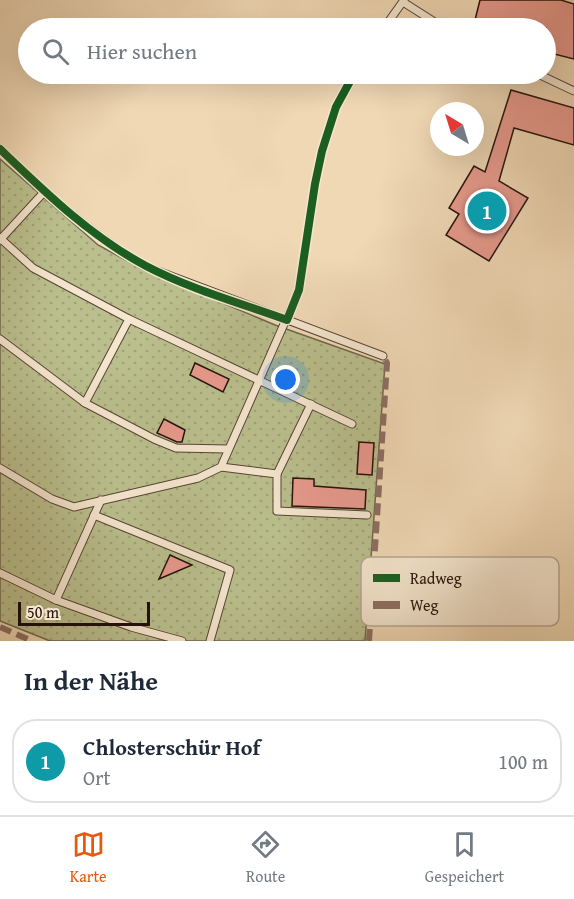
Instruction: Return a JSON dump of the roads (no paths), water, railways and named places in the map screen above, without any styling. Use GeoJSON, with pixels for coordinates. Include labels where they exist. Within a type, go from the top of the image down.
{"type":"FeatureCollection","features":[{"type":"Feature","properties":{"kind":"lane"},"geometry":{"type":"LineString","coordinates":[[391,18],[403,1],[429,18]]}},
{"type":"Feature","properties":{"kind":"lane"},"geometry":{"type":"LineString","coordinates":[[556,82],[574,91]]}},
{"type":"Feature","properties":{"kind":"lane"},"geometry":{"type":"LineString","coordinates":[[221,467],[299,290],[322,151],[336,107],[349,84]]}},
{"type":"Feature","properties":{"kind":"lane"},"geometry":{"type":"LineString","coordinates":[[0,149],[84,225],[147,267],[383,356]]}},
{"type":"Feature","properties":{"kind":"lane"},"geometry":{"type":"LineString","coordinates":[[45,191],[0,239],[33,268],[129,319],[352,424]]}},
{"type":"Feature","properties":{"kind":"lane"},"geometry":{"type":"LineString","coordinates":[[86,402],[129,319]]}},
{"type":"Feature","properties":{"kind":"lane"},"geometry":{"type":"LineString","coordinates":[[0,339],[86,402],[154,439],[176,448],[228,449]]}},
{"type":"Feature","properties":{"kind":"lane"},"geometry":{"type":"LineString","coordinates":[[311,404],[278,474],[277,511],[367,514]]}},
{"type":"Feature","properties":{"kind":"lane"},"geometry":{"type":"LineString","coordinates":[[0,468],[52,498],[74,507],[198,478],[221,467],[278,474]]}},
{"type":"Feature","properties":{"kind":"lane"},"geometry":{"type":"LineString","coordinates":[[56,600],[101,500]]}},
{"type":"Feature","properties":{"kind":"lane"},"geometry":{"type":"LineString","coordinates":[[94,515],[230,570],[210,641]]}},
{"type":"Feature","properties":{"kind":"lane"},"geometry":{"type":"LineString","coordinates":[[0,573],[56,600],[131,627],[182,641]]}},
{"type":"Feature","properties":{"kind":"place","name":"Chlosterschür Hof"},"geometry":{"type":"Point","coordinates":[487,211]}}]}
